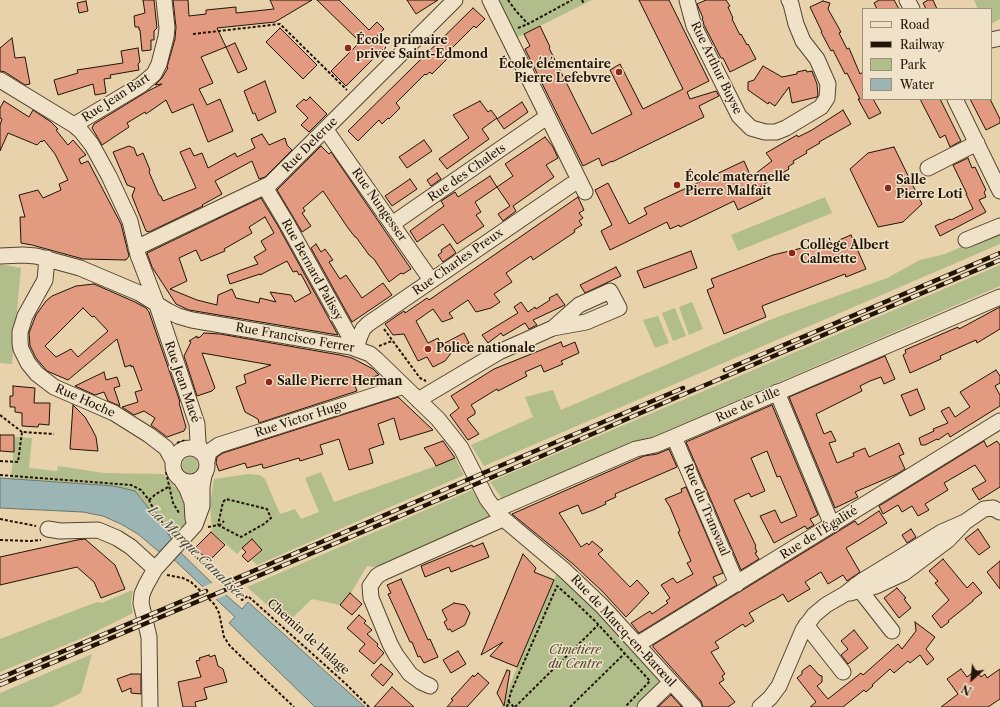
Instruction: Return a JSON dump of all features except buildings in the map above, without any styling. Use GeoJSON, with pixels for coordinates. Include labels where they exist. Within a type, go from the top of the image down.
{"type":"FeatureCollection","features":[{"type":"Feature","properties":{"kind":"street","name":"Rue Jean Bart"},"geometry":{"type":"LineString","coordinates":[[74,125],[140,85],[154,74],[159,64],[166,37],[167,28],[164,0]]}},
{"type":"Feature","properties":{"kind":"street","name":"Rue Delerue"},"geometry":{"type":"LineString","coordinates":[[137,251],[270,184],[326,130],[455,0]]}},
{"type":"Feature","properties":{"kind":"street"},"geometry":{"type":"LineString","coordinates":[[490,0],[585,192]]}},
{"type":"Feature","properties":{"kind":"street","name":"Rue Arthur Buyse"},"geometry":{"type":"LineString","coordinates":[[687,0],[694,26],[739,116],[751,128],[765,132],[776,132],[786,128],[821,107],[828,98],[828,84],[817,59],[803,41],[789,0]]}},
{"type":"Feature","properties":{"kind":"street","name":"Rue Jean Macé"},"geometry":{"type":"LineString","coordinates":[[0,80],[74,125],[87,137],[109,176],[130,221],[137,251],[160,307],[197,424],[198,443],[204,463],[200,512],[195,525],[179,536]]}},
{"type":"Feature","properties":{"kind":"street"},"geometry":{"type":"LineString","coordinates":[[956,100],[1000,191]]}},
{"type":"Feature","properties":{"kind":"street","name":"Rue des Chalets"},"geometry":{"type":"LineString","coordinates":[[392,224],[541,121]]}},
{"type":"Feature","properties":{"kind":"street","name":"Rue Nungesser"},"geometry":{"type":"LineString","coordinates":[[326,130],[432,280]]}},
{"type":"Feature","properties":{"kind":"street"},"geometry":{"type":"LineString","coordinates":[[928,168],[977,143]]}},
{"type":"Feature","properties":{"kind":"street","name":"Rue Charles Preux"},"geometry":{"type":"LineString","coordinates":[[356,348],[363,329],[368,324],[571,185]]}},
{"type":"Feature","properties":{"kind":"street","name":"Rue Bernard Palissy"},"geometry":{"type":"LineString","coordinates":[[268,192],[290,228],[356,348]]}},
{"type":"Feature","properties":{"kind":"street"},"geometry":{"type":"LineString","coordinates":[[966,240],[1000,226]]}},
{"type":"Feature","properties":{"kind":"street","name":"Rue Francisco Ferrer"},"geometry":{"type":"LineString","coordinates":[[0,256],[23,255],[44,258],[96,274],[139,292],[160,307],[178,316],[204,323],[356,348],[365,352],[377,360],[438,419],[461,448],[487,499],[499,515]]}},
{"type":"Feature","properties":{"kind":"street","name":"Rue Hoche"},"geometry":{"type":"LineString","coordinates":[[44,258],[45,280],[25,316],[20,332],[21,349],[28,363],[37,374],[54,387],[114,413],[149,435],[166,448],[173,461]]}},
{"type":"Feature","properties":{"kind":"street","name":"Rue de Lille"},"geometry":{"type":"LineString","coordinates":[[430,686],[421,682],[410,674],[390,644],[371,598],[370,586],[377,576],[636,449],[655,445],[1000,297]]}},
{"type":"Feature","properties":{"kind":"street"},"geometry":{"type":"LineString","coordinates":[[418,400],[492,356],[553,328]]}},
{"type":"Feature","properties":{"kind":"street","name":"Rue Victor Hugo"},"geometry":{"type":"LineString","coordinates":[[204,463],[209,452],[219,445],[404,386]]}},
{"type":"Feature","properties":{"kind":"street"},"geometry":{"type":"LineString","coordinates":[[777,392],[832,526]]}},
{"type":"Feature","properties":{"kind":"street","name":"Rue de l'Égalité"},"geometry":{"type":"LineString","coordinates":[[638,644],[832,526],[1000,421]]}},
{"type":"Feature","properties":{"kind":"street","name":"Rue du Transvaal"},"geometry":{"type":"LineString","coordinates":[[674,437],[737,584]]}},
{"type":"Feature","properties":{"kind":"street"},"geometry":{"type":"LineString","coordinates":[[184,449],[195,449],[204,463],[201,479],[196,482],[190,483],[182,481],[174,473],[173,461],[177,454],[184,449]]}},
{"type":"Feature","properties":{"kind":"street","name":"Rue Jean Macé"},"geometry":{"type":"LineString","coordinates":[[150,707],[149,637],[141,603],[142,594],[158,565],[179,536],[192,524],[193,510],[188,492],[182,481]]}},
{"type":"Feature","properties":{"kind":"street"},"geometry":{"type":"LineString","coordinates":[[760,707],[770,698],[779,686],[806,625],[819,610],[854,590],[895,578],[914,566],[948,540],[965,522],[984,509],[993,508],[1000,512]]}},
{"type":"Feature","properties":{"kind":"street","name":"Rue de Marcq-en-Barœul"},"geometry":{"type":"LineString","coordinates":[[499,515],[564,569],[602,606],[694,707]]}},
{"type":"Feature","properties":{"kind":"street"},"geometry":{"type":"LineString","coordinates":[[46,534],[60,531],[98,530],[117,538],[158,565]]}},
{"type":"Feature","properties":{"kind":"street"},"geometry":{"type":"LineString","coordinates":[[854,590],[892,631]]}},
{"type":"Feature","properties":{"kind":"street"},"geometry":{"type":"LineString","coordinates":[[806,625],[843,672]]}},
{"type":"Feature","properties":{"kind":"street"},"geometry":{"type":"LineString","coordinates":[[645,707],[671,682]]}},
{"type":"Feature","properties":{"kind":"path"},"geometry":{"type":"LineString","coordinates":[[508,0],[528,24],[567,1],[572,0]]}},
{"type":"Feature","properties":{"kind":"path"},"geometry":{"type":"LineString","coordinates":[[582,0],[584,4]]}},
{"type":"Feature","properties":{"kind":"path"},"geometry":{"type":"LineString","coordinates":[[194,34],[280,24],[356,99]]}},
{"type":"Feature","properties":{"kind":"path"},"geometry":{"type":"LineString","coordinates":[[382,325],[420,378],[426,381],[434,390]]}},
{"type":"Feature","properties":{"kind":"path"},"geometry":{"type":"LineString","coordinates":[[0,415],[22,432],[54,434]]}},
{"type":"Feature","properties":{"kind":"path"},"geometry":{"type":"LineString","coordinates":[[0,461],[18,462],[22,432]]}},
{"type":"Feature","properties":{"kind":"path"},"geometry":{"type":"LineString","coordinates":[[0,475],[131,484],[141,490],[149,500],[155,512],[179,536]]}},
{"type":"Feature","properties":{"kind":"path"},"geometry":{"type":"LineString","coordinates":[[149,500],[156,494],[182,481]]}},
{"type":"Feature","properties":{"kind":"path"},"geometry":{"type":"LineString","coordinates":[[203,529],[221,524],[241,537],[264,524],[271,518],[266,509],[226,499],[223,502],[221,524]]}},
{"type":"Feature","properties":{"kind":"path"},"geometry":{"type":"LineString","coordinates":[[0,519],[46,534]]}},
{"type":"Feature","properties":{"kind":"path"},"geometry":{"type":"LineString","coordinates":[[0,540],[31,541],[46,534]]}},
{"type":"Feature","properties":{"kind":"path","name":"Chemin de Halage"},"geometry":{"type":"LineString","coordinates":[[179,536],[193,554],[242,600],[248,596],[346,684],[369,707]]}},
{"type":"Feature","properties":{"kind":"path"},"geometry":{"type":"LineString","coordinates":[[158,565],[164,574],[183,578],[191,582],[211,601],[219,613],[224,637],[230,646],[294,707]]}},
{"type":"Feature","properties":{"kind":"path"},"geometry":{"type":"LineString","coordinates":[[507,707],[511,692],[557,586],[598,625],[650,681],[625,707]]}},
{"type":"Feature","properties":{"kind":"path"},"geometry":{"type":"LineString","coordinates":[[508,701],[514,707],[598,625]]}},
{"type":"Feature","properties":{"kind":"path"},"geometry":{"type":"LineString","coordinates":[[570,707],[624,653],[631,647],[638,644]]}},
{"type":"Feature","properties":{"kind":"green space"},"geometry":{"type":"Polygon","coordinates":[[[496,0],[592,0],[516,38],[496,0]]]}},
{"type":"Feature","properties":{"kind":"green space"},"geometry":{"type":"Polygon","coordinates":[[[974,0],[1000,0],[1000,19],[992,23],[992,8],[978,8],[974,0]]]}},
{"type":"Feature","properties":{"kind":"green space"},"geometry":{"type":"Polygon","coordinates":[[[825,197],[832,213],[738,251],[731,235],[825,197]]]}},
{"type":"Feature","properties":{"kind":"green space"},"geometry":{"type":"Polygon","coordinates":[[[1000,230],[1000,244],[484,466],[471,445],[533,417],[525,397],[553,390],[561,410],[772,319],[887,278],[920,260],[945,254],[1000,230]]]}},
{"type":"Feature","properties":{"kind":"green space"},"geometry":{"type":"Polygon","coordinates":[[[0,264],[21,268],[12,364],[0,363],[0,264]]]}},
{"type":"Feature","properties":{"kind":"green space"},"geometry":{"type":"Polygon","coordinates":[[[1000,265],[1000,286],[655,436],[633,441],[503,500],[490,482],[1000,265]]]}},
{"type":"Feature","properties":{"kind":"green space"},"geometry":{"type":"Polygon","coordinates":[[[692,302],[703,329],[689,335],[679,307],[692,302]]]}},
{"type":"Feature","properties":{"kind":"green space"},"geometry":{"type":"Polygon","coordinates":[[[675,308],[686,336],[673,341],[662,313],[675,308]]]}},
{"type":"Feature","properties":{"kind":"green space"},"geometry":{"type":"Polygon","coordinates":[[[658,316],[669,343],[655,348],[643,320],[658,316]]]}},
{"type":"Feature","properties":{"kind":"green space"},"geometry":{"type":"Polygon","coordinates":[[[15,437],[32,438],[29,468],[57,471],[58,466],[104,473],[163,474],[187,500],[189,516],[186,523],[171,538],[135,491],[114,486],[11,478],[15,437]]]}},
{"type":"Feature","properties":{"kind":"green space"},"geometry":{"type":"Polygon","coordinates":[[[190,457],[196,459],[198,465],[196,471],[190,473],[184,471],[182,465],[184,459],[190,457]]]}},
{"type":"Feature","properties":{"kind":"green space"},"geometry":{"type":"Polygon","coordinates":[[[455,458],[464,475],[257,565],[252,560],[262,550],[252,539],[237,554],[212,532],[210,505],[214,479],[249,474],[260,475],[265,479],[280,514],[295,509],[301,519],[319,512],[305,478],[321,472],[334,502],[455,458]]]}},
{"type":"Feature","properties":{"kind":"green space"},"geometry":{"type":"Polygon","coordinates":[[[472,490],[489,517],[380,568],[367,566],[352,591],[340,605],[312,599],[287,623],[247,587],[472,490]]]}},
{"type":"Feature","properties":{"kind":"green space","name":"Cimetière du Centre"},"geometry":{"type":"Polygon","coordinates":[[[557,572],[601,613],[663,683],[637,707],[501,707],[505,704],[507,692],[557,572]]]}},
{"type":"Feature","properties":{"kind":"green space"},"geometry":{"type":"Polygon","coordinates":[[[133,591],[131,602],[133,613],[85,637],[0,672],[0,639],[97,602],[102,603],[133,591]]]}},
{"type":"Feature","properties":{"kind":"green space"},"geometry":{"type":"Polygon","coordinates":[[[92,654],[81,693],[52,707],[0,707],[0,693],[92,654]]]}},
{"type":"Feature","properties":{"kind":"water"},"geometry":{"type":"Polygon","coordinates":[[[0,478],[114,486],[135,491],[162,525],[171,538],[173,545],[212,583],[242,609],[248,602],[365,707],[315,707],[229,623],[235,617],[168,554],[158,551],[138,534],[103,516],[83,512],[0,508],[0,478]]]}},
{"type":"Feature","properties":{"kind":"pier"},"geometry":{"type":"Polygon","coordinates":[[[214,582],[229,594],[214,600],[201,588],[214,582]]]}},
{"type":"Feature","properties":{"kind":"railway"},"geometry":{"type":"LineString","coordinates":[[725,370],[1000,253]]}},
{"type":"Feature","properties":{"kind":"railway"},"geometry":{"type":"LineString","coordinates":[[0,685],[521,465],[1000,260]]}},
{"type":"Feature","properties":{"kind":"railway"},"geometry":{"type":"LineString","coordinates":[[225,583],[683,388]]}},
{"type":"Feature","properties":{"kind":"railway"},"geometry":{"type":"LineString","coordinates":[[0,678],[206,591]]}},
{"type":"Feature","properties":{"kind":"place","name":"École primaire privée Saint-Edmond"},"geometry":{"type":"Point","coordinates":[348,48]}},
{"type":"Feature","properties":{"kind":"place","name":"École élémentaire Pierre Lefebvre"},"geometry":{"type":"Point","coordinates":[619,72]}},
{"type":"Feature","properties":{"kind":"place","name":"École maternelle Pierre Malfait"},"geometry":{"type":"Point","coordinates":[677,185]}},
{"type":"Feature","properties":{"kind":"place","name":"Salle Pierre Loti"},"geometry":{"type":"Point","coordinates":[888,188]}},
{"type":"Feature","properties":{"kind":"place","name":"Collège Albert Calmette"},"geometry":{"type":"Point","coordinates":[792,253]}},
{"type":"Feature","properties":{"kind":"place","name":"Police nationale"},"geometry":{"type":"Point","coordinates":[428,349]}},
{"type":"Feature","properties":{"kind":"place","name":"Salle Pierre Herman"},"geometry":{"type":"Point","coordinates":[269,382]}},
{"type":"Feature","properties":{"kind":"water label","name":"La Marque Canalisée"},"geometry":{"type":"Point","coordinates":[196,553]}}]}
